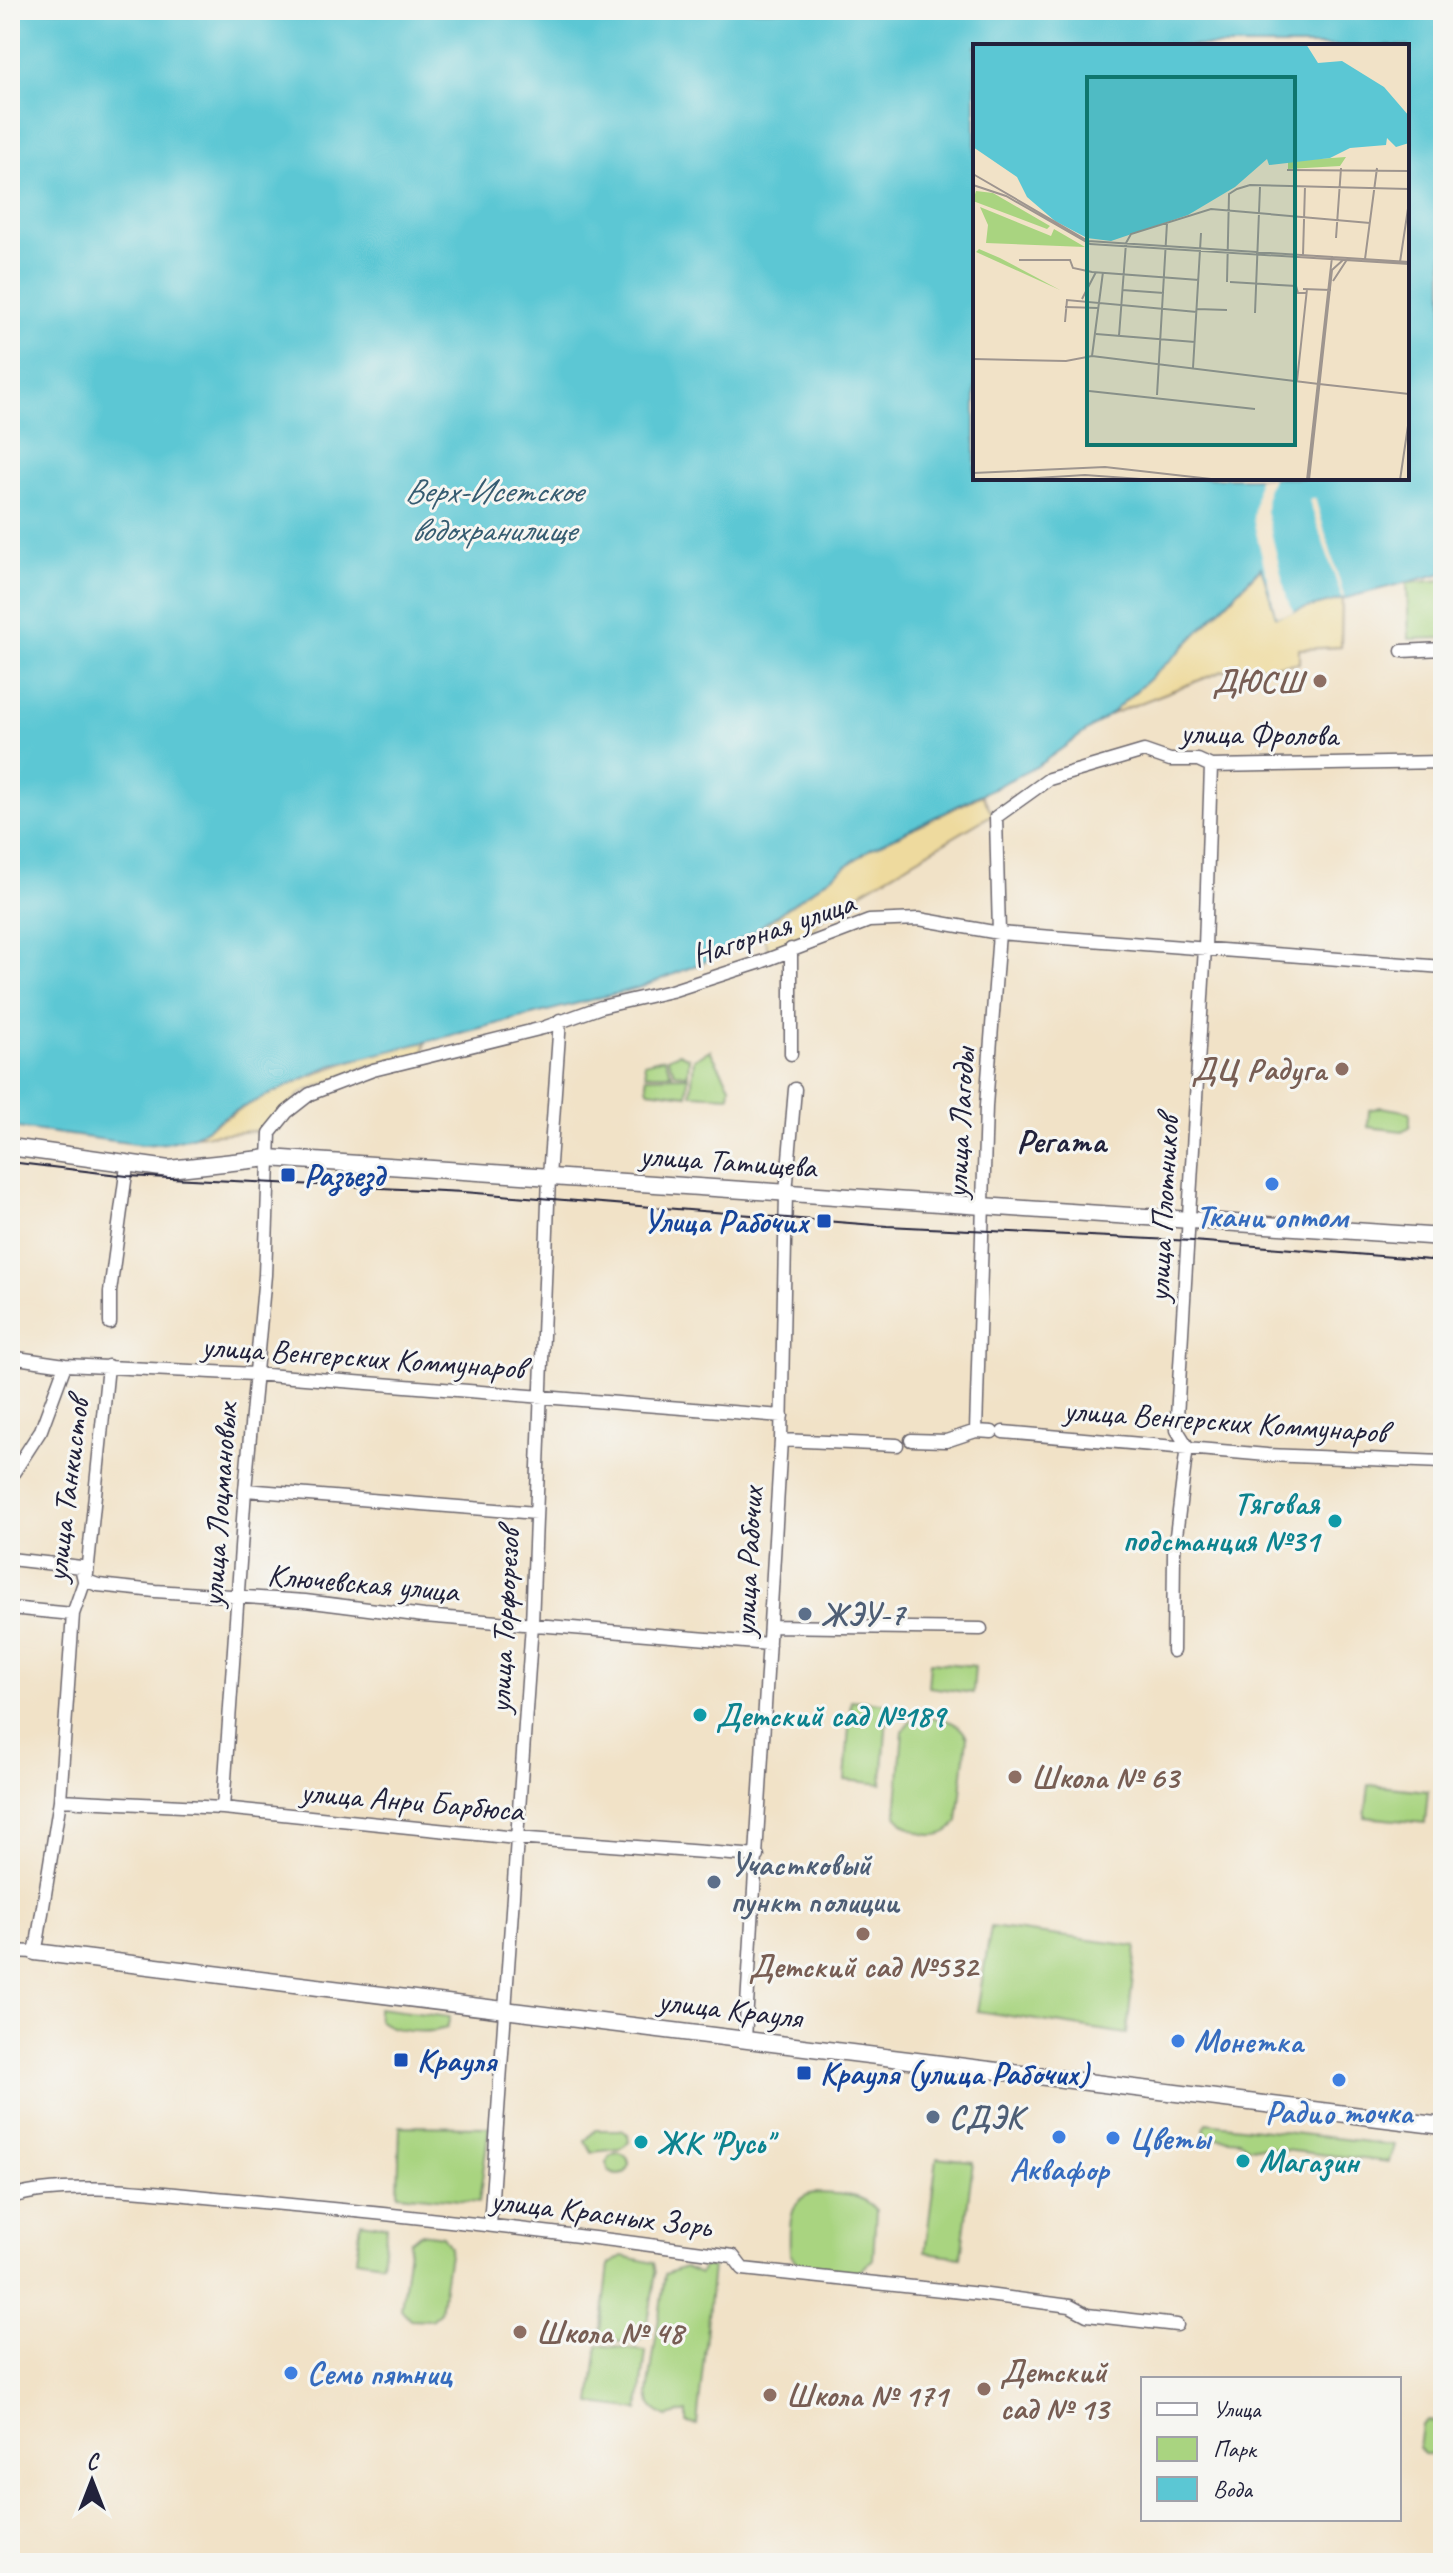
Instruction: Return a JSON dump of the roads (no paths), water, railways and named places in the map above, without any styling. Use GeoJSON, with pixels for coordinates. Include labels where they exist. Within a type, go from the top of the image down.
{"type":"FeatureCollection","features":[{"type":"Feature","properties":{"kind":"street"},"geometry":{"type":"LineString","coordinates":[[1402,651],[1443,649]]}},
{"type":"Feature","properties":{"kind":"street","name":"улица Фролова"},"geometry":{"type":"LineString","coordinates":[[996,817],[1049,779],[1144,751],[1170,760],[1198,760],[1211,766],[1443,762]]}},
{"type":"Feature","properties":{"kind":"street","name":"улица Плотников"},"geometry":{"type":"LineString","coordinates":[[1173,1651],[1174,1552],[1187,1446],[1177,1430],[1205,947],[1211,766]]}},
{"type":"Feature","properties":{"kind":"street","name":"улица Лагоды"},"geometry":{"type":"LineString","coordinates":[[976,1431],[982,1206],[999,933],[996,817]]}},
{"type":"Feature","properties":{"kind":"street","name":"Нагорная улица"},"geometry":{"type":"LineString","coordinates":[[269,1158],[270,1133],[287,1112],[310,1094],[373,1070],[543,1028],[560,1020],[671,991],[869,921],[919,919],[999,933],[1443,967]]}},
{"type":"Feature","properties":{"kind":"street"},"geometry":{"type":"LineString","coordinates":[[791,949],[791,1054]]}},
{"type":"Feature","properties":{"kind":"street","name":"улица Торфорезов"},"geometry":{"type":"LineString","coordinates":[[490,2225],[532,1624],[549,1177],[560,1020]]}},
{"type":"Feature","properties":{"kind":"street","name":"улица Рабочих"},"geometry":{"type":"LineString","coordinates":[[745,2039],[781,1440],[786,1193],[795,1089]]}},
{"type":"Feature","properties":{"kind":"street","name":"улица Татищева"},"geometry":{"type":"LineString","coordinates":[[10,1147],[127,1166],[169,1169],[269,1158],[1443,1237]]}},
{"type":"Feature","properties":{"kind":"street","name":"улица Лоцмановых"},"geometry":{"type":"LineString","coordinates":[[223,1808],[270,1191],[269,1158]]}},
{"type":"Feature","properties":{"kind":"street"},"geometry":{"type":"LineString","coordinates":[[110,1323],[110,1292],[127,1166]]}},
{"type":"Feature","properties":{"kind":"street"},"geometry":{"type":"LineString","coordinates":[[10,1357],[65,1365],[41,1430],[10,1478]]}},
{"type":"Feature","properties":{"kind":"street","name":"улица Венгерских Коммунаров"},"geometry":{"type":"LineString","coordinates":[[65,1365],[254,1374],[782,1416]]}},
{"type":"Feature","properties":{"kind":"street","name":"улица Танкистов"},"geometry":{"type":"LineString","coordinates":[[35,1952],[60,1800],[73,1614],[84,1580],[108,1366]]}},
{"type":"Feature","properties":{"kind":"street","name":"улица Венгерских Коммунаров"},"geometry":{"type":"LineString","coordinates":[[911,1440],[946,1441],[976,1431],[1267,1455],[1443,1462]]}},
{"type":"Feature","properties":{"kind":"street"},"geometry":{"type":"LineString","coordinates":[[781,1440],[897,1445]]}},
{"type":"Feature","properties":{"kind":"street"},"geometry":{"type":"LineString","coordinates":[[245,1490],[536,1513]]}},
{"type":"Feature","properties":{"kind":"street","name":"Ключевская улица"},"geometry":{"type":"LineString","coordinates":[[10,1559],[81,1567],[84,1580],[98,1585],[769,1644]]}},
{"type":"Feature","properties":{"kind":"street"},"geometry":{"type":"LineString","coordinates":[[10,1608],[73,1614]]}},
{"type":"Feature","properties":{"kind":"street"},"geometry":{"type":"LineString","coordinates":[[770,1626],[981,1629]]}},
{"type":"Feature","properties":{"kind":"street","name":"улица Анри Барбюса"},"geometry":{"type":"LineString","coordinates":[[60,1800],[223,1808],[516,1838],[758,1856]]}},
{"type":"Feature","properties":{"kind":"street","name":"улица Крауля"},"geometry":{"type":"LineString","coordinates":[[10,1951],[1443,2126]]}},
{"type":"Feature","properties":{"kind":"street","name":"улица Красных Зорь"},"geometry":{"type":"LineString","coordinates":[[11,2197],[33,2190],[140,2193],[490,2225],[733,2256],[743,2269],[994,2296],[1070,2306],[1087,2315],[1177,2325]]}},
{"type":"Feature","properties":{"kind":"water","name":"Верх-Исетское водохранилище"},"geometry":{"type":"Polygon","coordinates":[[[10,10],[1443,10],[1443,573],[1276,616],[1261,567],[1178,653],[1109,715],[1036,767],[870,849],[760,927],[704,962],[642,987],[330,1066],[230,1113],[195,1136],[143,1145],[10,1127],[10,10]]]}},
{"type":"Feature","properties":{"kind":"tram line"},"geometry":{"type":"LineString","coordinates":[[10,1162],[127,1176],[464,1192],[887,1226],[1193,1241],[1443,1261]]}},
{"type":"Feature","properties":{"kind":"place","name":"ДЮСШ"},"geometry":{"type":"Point","coordinates":[1320,681]}},
{"type":"Feature","properties":{"kind":"place","name":"ДЦ Радуга"},"geometry":{"type":"Point","coordinates":[1342,1069]}},
{"type":"Feature","properties":{"kind":"place","name":"Разъезд"},"geometry":{"type":"Point","coordinates":[288,1175]}},
{"type":"Feature","properties":{"kind":"place","name":"Ткани оптом"},"geometry":{"type":"Point","coordinates":[1272,1184]}},
{"type":"Feature","properties":{"kind":"place","name":"Улица Рабочих"},"geometry":{"type":"Point","coordinates":[824,1221]}},
{"type":"Feature","properties":{"kind":"place","name":"Тяговая подстанция №31"},"geometry":{"type":"Point","coordinates":[1335,1521]}},
{"type":"Feature","properties":{"kind":"place","name":"ЖЭУ-7"},"geometry":{"type":"Point","coordinates":[805,1614]}},
{"type":"Feature","properties":{"kind":"place","name":"Детский сад №189"},"geometry":{"type":"Point","coordinates":[700,1715]}},
{"type":"Feature","properties":{"kind":"place","name":"Школа № 63"},"geometry":{"type":"Point","coordinates":[1015,1777]}},
{"type":"Feature","properties":{"kind":"place","name":"Участковый пункт полиции"},"geometry":{"type":"Point","coordinates":[714,1882]}},
{"type":"Feature","properties":{"kind":"place","name":"Детский сад №532"},"geometry":{"type":"Point","coordinates":[863,1934]}},
{"type":"Feature","properties":{"kind":"place","name":"Монетка"},"geometry":{"type":"Point","coordinates":[1178,2041]}},
{"type":"Feature","properties":{"kind":"place","name":"Крауля"},"geometry":{"type":"Point","coordinates":[401,2060]}},
{"type":"Feature","properties":{"kind":"place","name":"Крауля (улица Рабочих)"},"geometry":{"type":"Point","coordinates":[804,2073]}},
{"type":"Feature","properties":{"kind":"place","name":"Радио точка"},"geometry":{"type":"Point","coordinates":[1339,2080]}},
{"type":"Feature","properties":{"kind":"place","name":"СДЭК"},"geometry":{"type":"Point","coordinates":[933,2117]}},
{"type":"Feature","properties":{"kind":"place","name":"Аквафор"},"geometry":{"type":"Point","coordinates":[1059,2137]}},
{"type":"Feature","properties":{"kind":"place","name":"Цветы"},"geometry":{"type":"Point","coordinates":[1113,2138]}},
{"type":"Feature","properties":{"kind":"place","name":"ЖК \"Русь\""},"geometry":{"type":"Point","coordinates":[641,2142]}},
{"type":"Feature","properties":{"kind":"place","name":"Магазин"},"geometry":{"type":"Point","coordinates":[1243,2161]}},
{"type":"Feature","properties":{"kind":"place","name":"Школа № 48"},"geometry":{"type":"Point","coordinates":[520,2332]}},
{"type":"Feature","properties":{"kind":"place","name":"Семь пятниц"},"geometry":{"type":"Point","coordinates":[291,2373]}},
{"type":"Feature","properties":{"kind":"place","name":"Детский сад № 13"},"geometry":{"type":"Point","coordinates":[984,2389]}},
{"type":"Feature","properties":{"kind":"place","name":"Школа № 171"},"geometry":{"type":"Point","coordinates":[770,2395]}},
{"type":"Feature","properties":{"kind":"district","name":"Регата"},"geometry":{"type":"Point","coordinates":[1061,1140]}}]}
